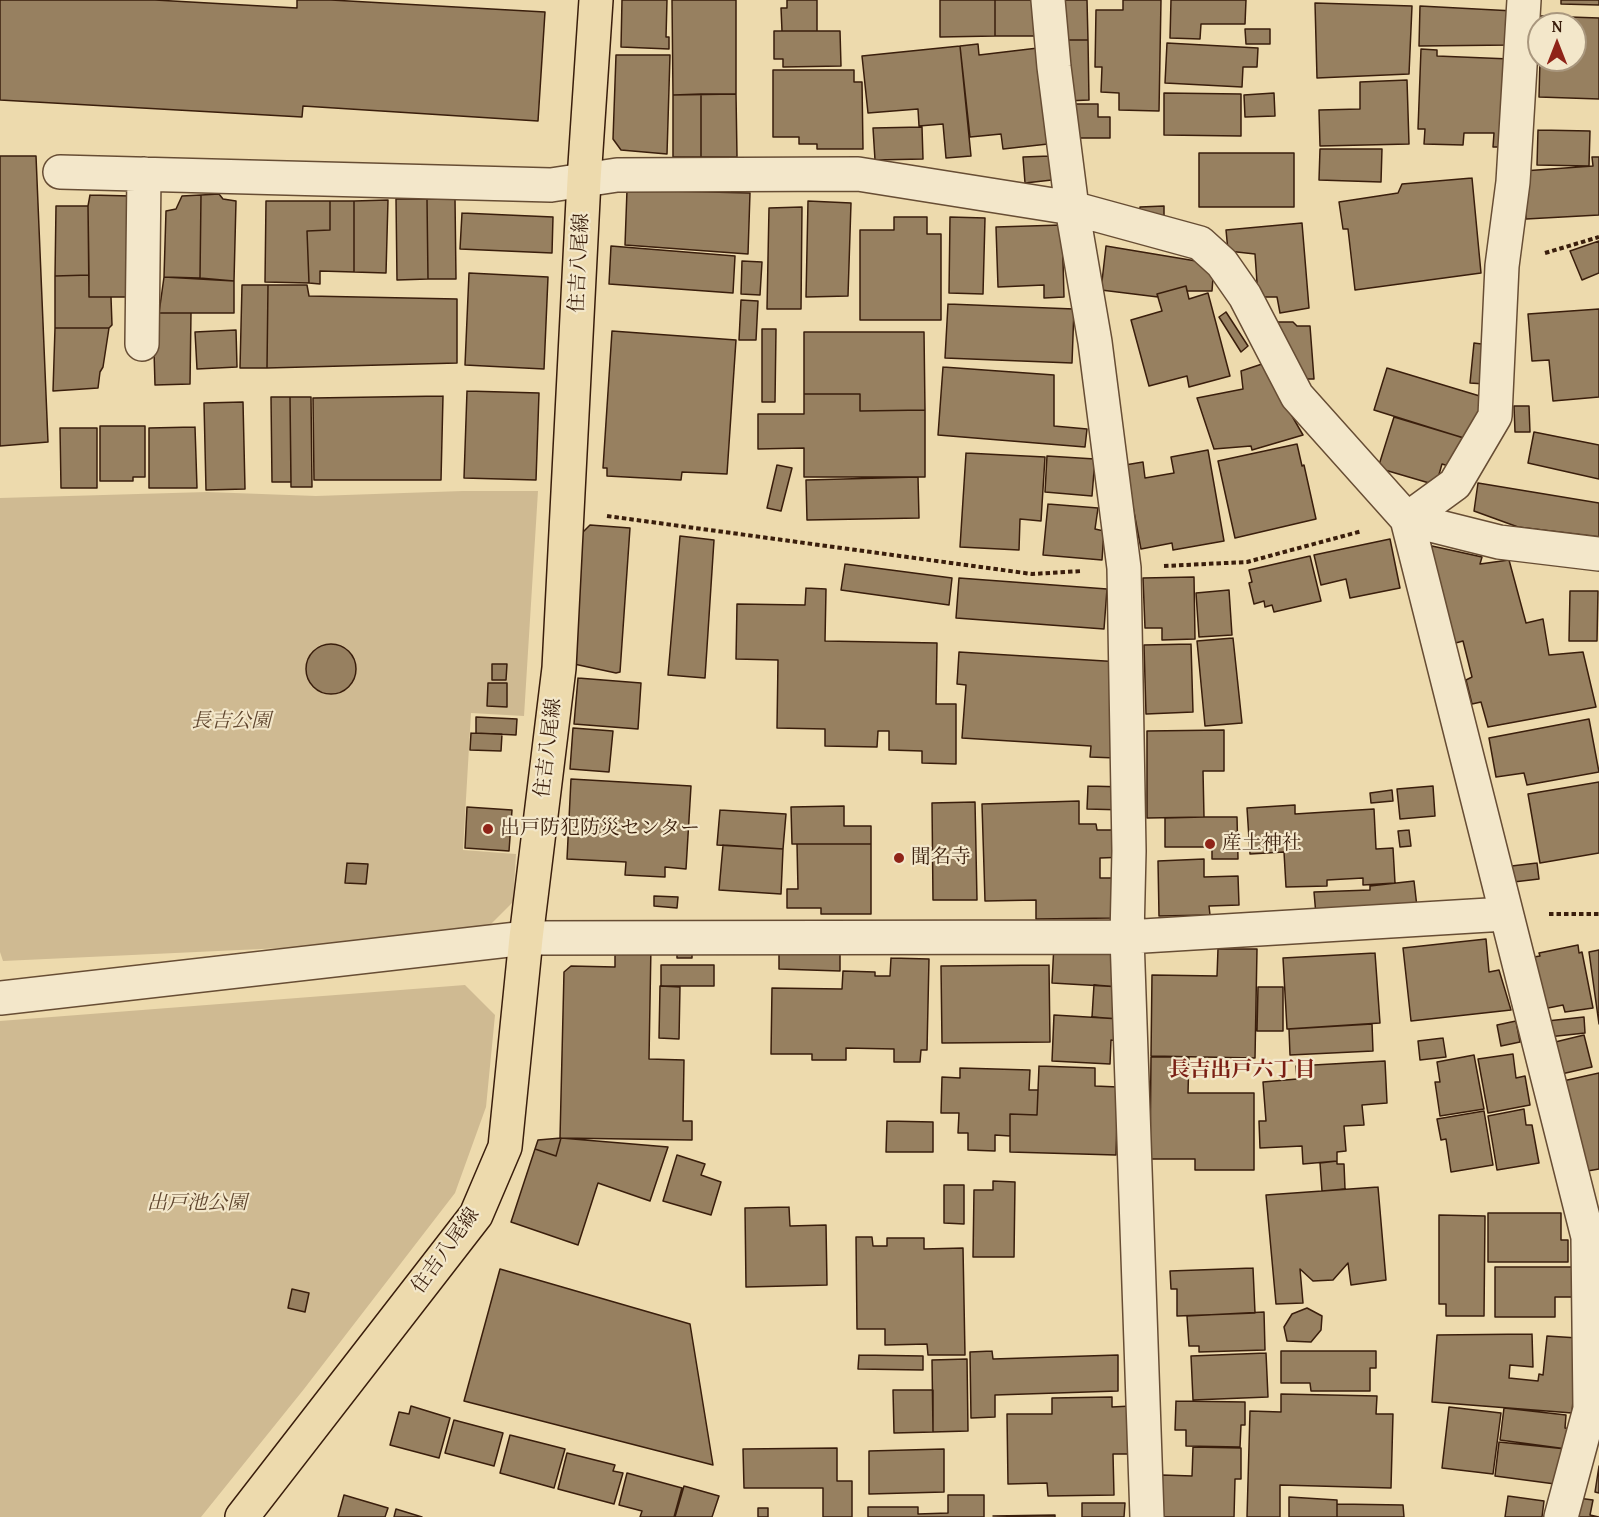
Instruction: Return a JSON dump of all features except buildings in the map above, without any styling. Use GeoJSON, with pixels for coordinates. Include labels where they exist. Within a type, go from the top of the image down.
{"type":"FeatureCollection","features":[{"type":"Feature","properties":{"kind":"main road","name":"住吉八尾線"},"geometry":{"type":"LineString","coordinates":[[242,1517],[476,1215],[505,1147],[526,938],[560,668],[584,180],[596,0]]}},
{"type":"Feature","properties":{"kind":"street"},"geometry":{"type":"LineString","coordinates":[[1048,0],[1071,208],[1095,342],[1124,568],[1129,852],[1127,937],[1147,1517]]}},
{"type":"Feature","properties":{"kind":"street"},"geometry":{"type":"LineString","coordinates":[[1407,519],[1455,484],[1495,416],[1502,266],[1513,182],[1524,0]]}},
{"type":"Feature","properties":{"kind":"street"},"geometry":{"type":"LineString","coordinates":[[60,172],[551,185],[617,175],[858,174],[1071,208],[1200,243],[1222,263],[1245,296],[1297,396],[1407,519],[1588,1237],[1590,1409],[1561,1517]]}},
{"type":"Feature","properties":{"kind":"street"},"geometry":{"type":"LineString","coordinates":[[142,344],[144,174]]}},
{"type":"Feature","properties":{"kind":"street"},"geometry":{"type":"LineString","coordinates":[[1407,519],[1499,542],[1599,554]]}},
{"type":"Feature","properties":{"kind":"street"},"geometry":{"type":"LineString","coordinates":[[0,998],[526,938],[1127,937],[1505,914]]}},
{"type":"Feature","properties":{"kind":"path"},"geometry":{"type":"LineString","coordinates":[[1502,266],[1599,237]]}},
{"type":"Feature","properties":{"kind":"path"},"geometry":{"type":"LineString","coordinates":[[567,511],[1032,574],[1247,562],[1407,519]]}},
{"type":"Feature","properties":{"kind":"green space","name":"長吉公園"},"geometry":{"type":"Polygon","coordinates":[[[538,491],[524,716],[471,713],[463,850],[516,854],[513,902],[476,939],[3,961],[0,952],[0,498],[207,492],[316,496],[538,491]]]}},
{"type":"Feature","properties":{"kind":"green space","name":"出戸池公園"},"geometry":{"type":"Polygon","coordinates":[[[465,985],[495,1015],[486,1107],[455,1193],[304,1389],[201,1517],[0,1517],[0,1021],[465,985]]]}},
{"type":"Feature","properties":{"kind":"place","name":"出戸防犯防災センター"},"geometry":{"type":"Point","coordinates":[488,829]}},
{"type":"Feature","properties":{"kind":"place","name":"産土神社"},"geometry":{"type":"Point","coordinates":[1210,844]}},
{"type":"Feature","properties":{"kind":"place","name":"聞名寺"},"geometry":{"type":"Point","coordinates":[899,858]}},
{"type":"Feature","properties":{"kind":"district","name":"長吉出戸六丁目"},"geometry":{"type":"Point","coordinates":[1242,1071]}}]}
